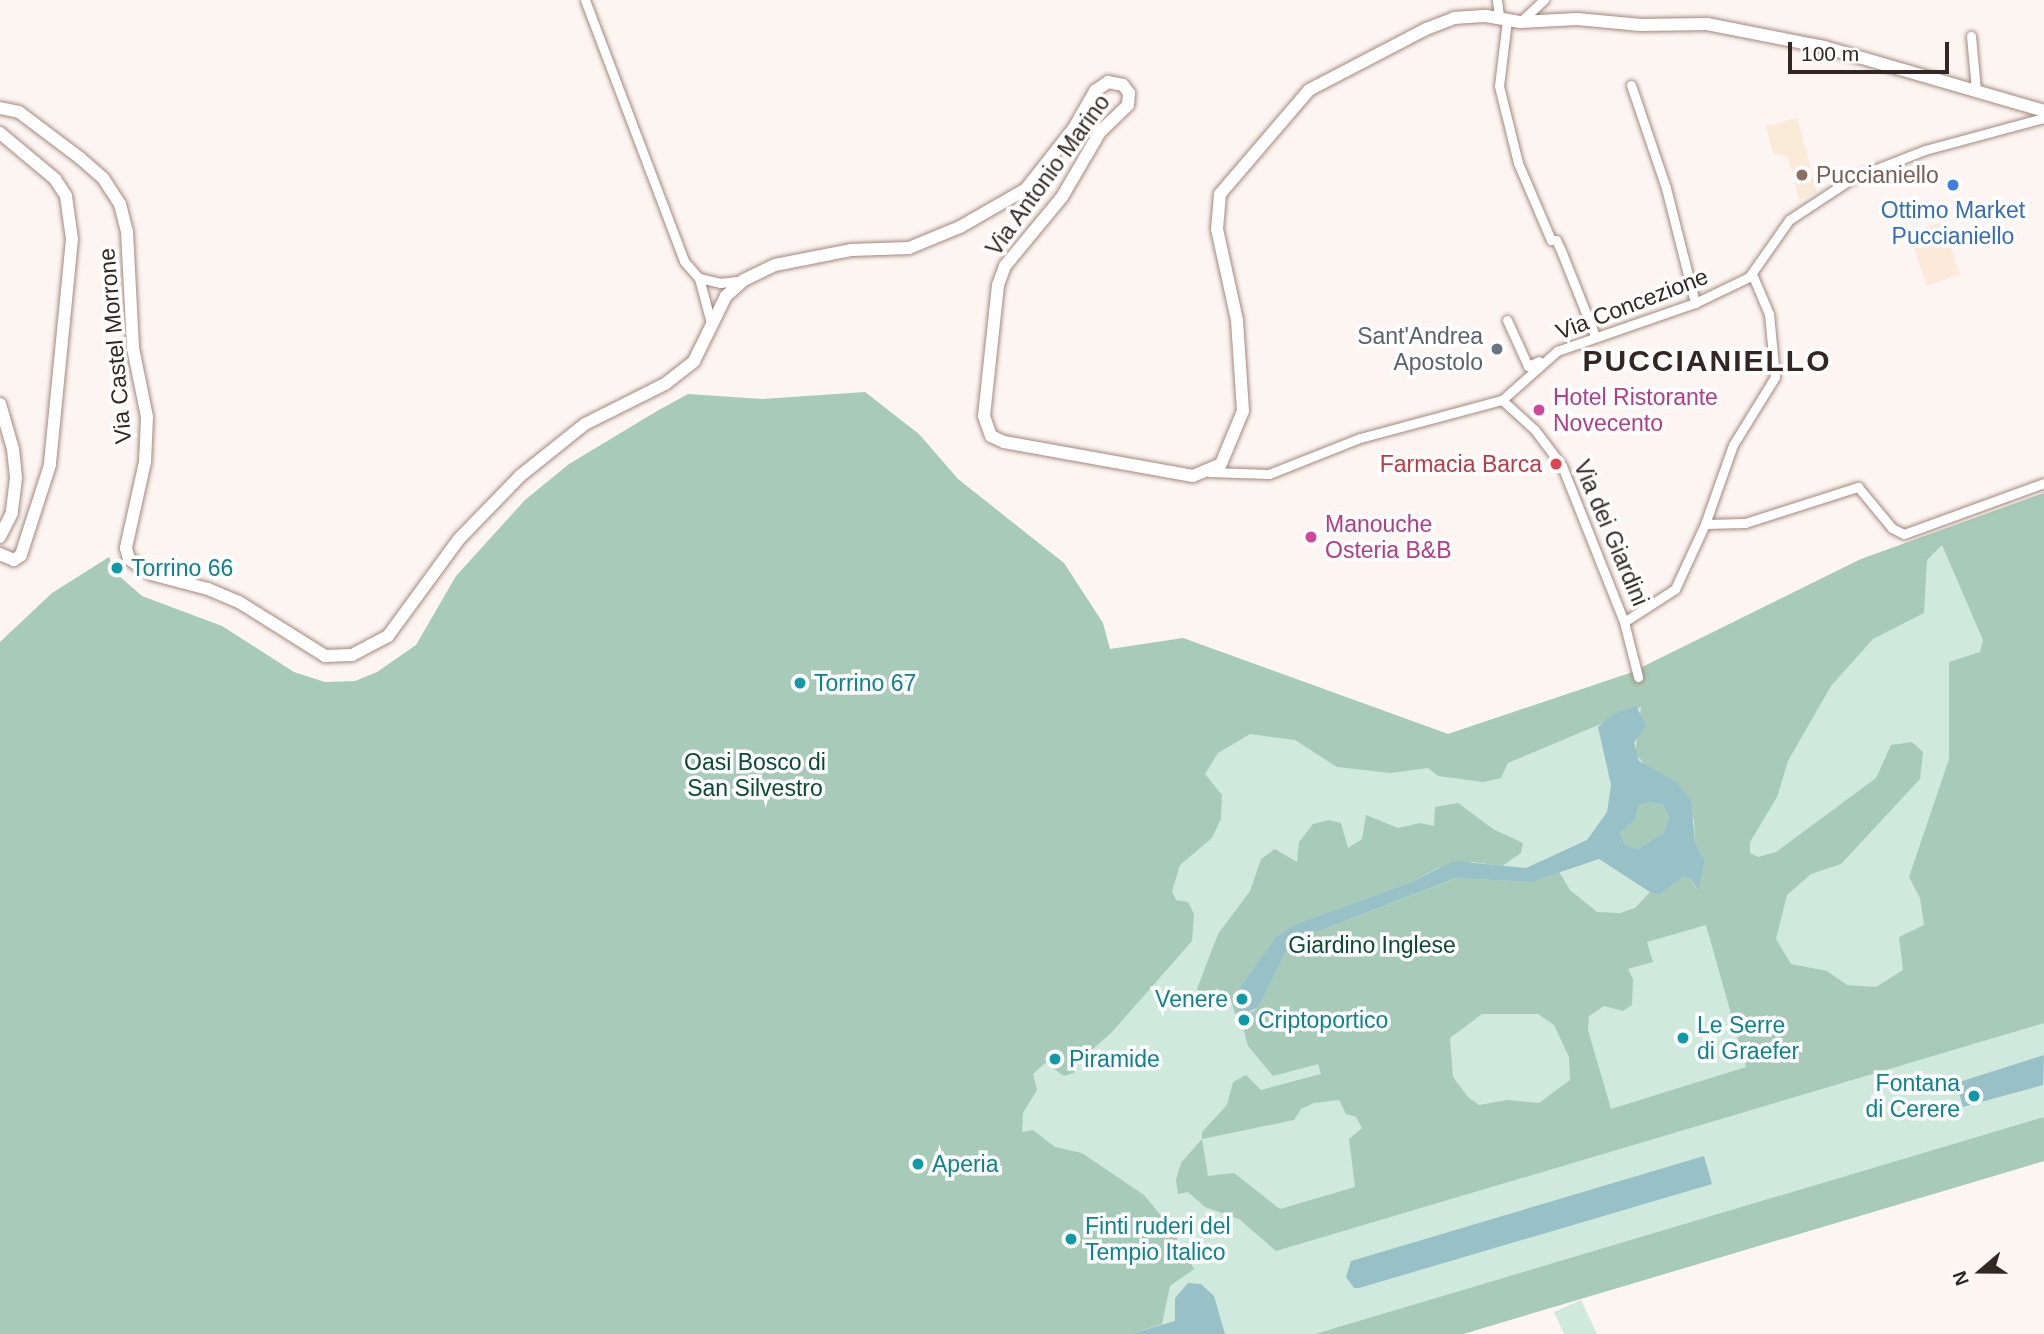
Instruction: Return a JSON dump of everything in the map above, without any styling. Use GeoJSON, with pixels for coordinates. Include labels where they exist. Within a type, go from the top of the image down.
{"type":"FeatureCollection","features":[{"type":"Feature","properties":{"kind":"street"},"geometry":{"type":"LineString","coordinates":[[585,0],[684,261],[699,278],[707,296],[711,330]]}},
{"type":"Feature","properties":{"kind":"street"},"geometry":{"type":"LineString","coordinates":[[1497,0],[1509,20],[1499,86],[1518,163],[1551,240],[1556,240],[1562,253],[1595,336]]}},
{"type":"Feature","properties":{"kind":"street"},"geometry":{"type":"LineString","coordinates":[[1509,20],[1544,0]]}},
{"type":"Feature","properties":{"kind":"street"},"geometry":{"type":"LineString","coordinates":[[1209,472],[1221,464],[1234,436],[1243,411],[1245,382],[1217,229],[1220,194],[1317,85],[1426,29],[1454,18],[1577,19],[1717,26],[1793,39],[2044,111]]}},
{"type":"Feature","properties":{"kind":"street"},"geometry":{"type":"LineString","coordinates":[[1971,36],[1976,90]]}},
{"type":"Feature","properties":{"kind":"street","name":"Via Antonio Marino"},"geometry":{"type":"LineString","coordinates":[[711,330],[726,296],[744,280],[775,265],[825,255],[909,248],[960,227],[1026,189],[1074,128],[1095,91],[1108,82],[1123,85],[1129,93],[1128,105],[1100,132],[1062,197],[1004,267],[998,285],[984,416],[991,436],[1004,442],[1153,471],[1193,476],[1209,472]]}},
{"type":"Feature","properties":{"kind":"street"},"geometry":{"type":"LineString","coordinates":[[1632,85],[1666,188],[1695,303]]}},
{"type":"Feature","properties":{"kind":"street","name":"Via Castel Morrone"},"geometry":{"type":"LineString","coordinates":[[0,108],[19,112],[80,158],[103,178],[120,205],[127,232],[133,348],[147,417],[145,462],[126,548],[129,559],[151,574],[208,589],[239,603],[326,656],[352,655],[388,636],[459,539],[511,485],[585,424],[665,383],[694,361],[711,330]]}},
{"type":"Feature","properties":{"kind":"street","name":"Via Concezione"},"geometry":{"type":"LineString","coordinates":[[1209,472],[1269,474],[1360,438],[1502,400],[1547,358],[1595,336],[1695,303],[1752,274],[1790,220],[1851,179],[1925,150],[2044,118]]}},
{"type":"Feature","properties":{"kind":"street","name":"Via Castel Morrone"},"geometry":{"type":"LineString","coordinates":[[0,133],[55,178],[66,196],[72,239],[50,466],[20,555],[14,559],[0,554]]}},
{"type":"Feature","properties":{"kind":"street","name":"Via dei Giardini"},"geometry":{"type":"LineString","coordinates":[[1502,400],[1535,430],[1562,466],[1624,622],[1675,589],[1705,524],[1733,445],[1775,377],[1769,314],[1752,274]]}},
{"type":"Feature","properties":{"kind":"street"},"geometry":{"type":"LineString","coordinates":[[699,278],[720,283],[744,280]]}},
{"type":"Feature","properties":{"kind":"street"},"geometry":{"type":"LineString","coordinates":[[1507,320],[1528,366],[1547,358]]}},
{"type":"Feature","properties":{"kind":"street"},"geometry":{"type":"LineString","coordinates":[[0,404],[16,478],[12,513],[0,537]]}},
{"type":"Feature","properties":{"kind":"street"},"geometry":{"type":"LineString","coordinates":[[1705,524],[1745,523],[1858,486],[1892,528],[1904,534],[2044,483]]}},
{"type":"Feature","properties":{"kind":"street"},"geometry":{"type":"LineString","coordinates":[[1624,622],[1638,677]]}},
{"type":"Feature","properties":{"kind":"shaded area","name":"Puccianiello"},"geometry":{"type":"Polygon","coordinates":[[[1797,118],[1817,192],[1799,200],[1788,157],[1773,153],[1766,126],[1797,118]]]}},
{"type":"Feature","properties":{"kind":"shaded area"},"geometry":{"type":"Polygon","coordinates":[[[1942,222],[1960,274],[1927,285],[1909,233],[1942,222]]]}},
{"type":"Feature","properties":{"kind":"green space","name":"Oasi Bosco di San Silvestro"},"geometry":{"type":"Polygon","coordinates":[[[865,392],[919,434],[958,479],[1064,563],[1103,623],[1110,649],[1183,638],[1448,734],[1630,673],[1861,559],[2044,493],[2044,1023],[1276,1251],[1239,1219],[1205,1207],[1188,1192],[1178,1194],[1176,1180],[1181,1163],[1202,1139],[1202,1132],[1227,1105],[1233,1082],[1246,1075],[1261,1090],[1321,1074],[1318,1064],[1273,1076],[1248,1046],[1242,1024],[1254,1022],[1253,1016],[1235,1014],[1231,1000],[1228,1005],[1203,998],[1197,989],[1218,934],[1250,891],[1261,859],[1275,849],[1297,862],[1299,842],[1313,824],[1329,820],[1341,823],[1348,848],[1362,839],[1366,815],[1398,828],[1420,823],[1434,826],[1435,807],[1458,803],[1493,829],[1523,843],[1521,853],[1502,866],[1473,862],[1438,868],[1409,883],[1293,925],[1275,938],[1237,991],[1235,999],[1246,1013],[1254,1011],[1285,953],[1301,938],[1457,878],[1531,882],[1558,870],[1570,890],[1597,912],[1620,913],[1635,908],[1650,892],[1659,893],[1683,877],[1691,879],[1697,890],[1705,860],[1695,843],[1694,820],[1675,781],[1650,771],[1635,753],[1641,707],[1508,763],[1501,778],[1483,782],[1438,776],[1428,768],[1391,773],[1337,767],[1295,740],[1250,734],[1218,753],[1205,774],[1222,795],[1221,819],[1212,838],[1180,865],[1172,891],[1176,900],[1188,902],[1194,914],[1192,941],[1112,1032],[1093,1049],[1078,1054],[1074,1073],[1064,1076],[1045,1063],[1033,1074],[1037,1090],[1023,1113],[1022,1132],[1033,1130],[1055,1147],[1082,1153],[1144,1195],[1171,1228],[1194,1269],[1170,1286],[1162,1324],[1130,1334],[0,1334],[0,642],[52,593],[109,557],[117,574],[142,596],[222,626],[294,672],[325,682],[355,681],[377,672],[416,645],[456,576],[525,500],[569,464],[688,394],[762,399],[865,392]],[[1942,545],[1927,560],[1924,613],[1873,639],[1831,686],[1788,761],[1777,797],[1750,842],[1750,853],[1758,857],[1776,852],[1876,778],[1891,745],[1912,742],[1923,752],[1920,779],[1841,864],[1811,874],[1787,895],[1776,939],[1791,964],[1827,971],[1847,985],[1876,987],[1903,970],[1899,937],[1924,925],[1920,898],[1909,877],[1949,759],[1949,662],[1980,652],[1983,640],[1942,545]],[[1706,925],[1647,942],[1653,962],[1628,969],[1633,979],[1632,1005],[1623,1011],[1604,1006],[1589,1016],[1588,1030],[1611,1109],[1746,1067],[1706,925]],[[1482,1014],[1450,1038],[1453,1077],[1468,1097],[1479,1105],[1507,1100],[1539,1103],[1570,1080],[1569,1057],[1554,1025],[1538,1014],[1482,1014]],[[1339,1100],[1314,1103],[1301,1109],[1294,1120],[1202,1139],[1208,1176],[1234,1173],[1280,1209],[1355,1187],[1349,1139],[1362,1128],[1356,1117],[1346,1114],[1339,1100]]]}},
{"type":"Feature","properties":{"kind":"green space","name":"Giardino Inglese"},"geometry":{"type":"Polygon","coordinates":[[[2044,493],[2044,1161],[1463,1334],[927,1334],[1183,638],[1448,734],[1630,673],[1861,559],[2044,493]]]}},
{"type":"Feature","properties":{"kind":"green space"},"geometry":{"type":"Polygon","coordinates":[[[1651,802],[1663,805],[1669,817],[1664,832],[1638,849],[1625,845],[1620,833],[1635,820],[1639,805],[1651,802]]]}},
{"type":"Feature","properties":{"kind":"green space"},"geometry":{"type":"Polygon","coordinates":[[[2044,1117],[2044,1161],[1463,1334],[1315,1334],[2044,1117]]]}},
{"type":"Feature","properties":{"kind":"green space"},"geometry":{"type":"Polygon","coordinates":[[[1581,1300],[1597,1334],[1564,1334],[1554,1312],[1581,1300]]]}},
{"type":"Feature","properties":{"kind":"water"},"geometry":{"type":"Polygon","coordinates":[[[1636,706],[1646,725],[1634,743],[1639,761],[1675,781],[1691,800],[1695,843],[1705,860],[1698,890],[1691,879],[1683,877],[1659,894],[1650,892],[1599,859],[1531,882],[1456,878],[1301,938],[1285,953],[1258,1007],[1246,1013],[1239,1011],[1237,991],[1275,938],[1293,925],[1409,883],[1454,861],[1526,868],[1587,840],[1607,812],[1611,785],[1598,727],[1613,714],[1636,706]],[[1651,802],[1639,805],[1635,820],[1620,833],[1625,845],[1638,849],[1664,832],[1669,817],[1663,805],[1651,802]]]}},
{"type":"Feature","properties":{"kind":"water"},"geometry":{"type":"Polygon","coordinates":[[[2044,1055],[2043,1085],[1963,1107],[1956,1083],[2044,1055]]]}},
{"type":"Feature","properties":{"kind":"water"},"geometry":{"type":"Polygon","coordinates":[[[1704,1156],[1712,1184],[1359,1288],[1354,1288],[1346,1277],[1351,1261],[1704,1156]]]}},
{"type":"Feature","properties":{"kind":"water"},"geometry":{"type":"Polygon","coordinates":[[[1188,1283],[1201,1284],[1214,1296],[1225,1334],[1130,1334],[1175,1321],[1175,1298],[1188,1283]]]}},
{"type":"Feature","properties":{"kind":"place","name":"Puccianiello"},"geometry":{"type":"Point","coordinates":[1802,175]}},
{"type":"Feature","properties":{"kind":"place","name":"Ottimo Market Puccianiello"},"geometry":{"type":"Point","coordinates":[1953,185]}},
{"type":"Feature","properties":{"kind":"place","name":"Sant'Andrea Apostolo"},"geometry":{"type":"Point","coordinates":[1497,349]}},
{"type":"Feature","properties":{"kind":"place","name":"Hotel Ristorante Novecento"},"geometry":{"type":"Point","coordinates":[1539,410]}},
{"type":"Feature","properties":{"kind":"place","name":"Farmacia Barca"},"geometry":{"type":"Point","coordinates":[1556,464]}},
{"type":"Feature","properties":{"kind":"place","name":"Manouche Osteria B&B"},"geometry":{"type":"Point","coordinates":[1311,537]}},
{"type":"Feature","properties":{"kind":"place","name":"Torrino 66"},"geometry":{"type":"Point","coordinates":[117,568]}},
{"type":"Feature","properties":{"kind":"place","name":"Torrino 67"},"geometry":{"type":"Point","coordinates":[800,683]}},
{"type":"Feature","properties":{"kind":"place","name":"Venere"},"geometry":{"type":"Point","coordinates":[1242,999]}},
{"type":"Feature","properties":{"kind":"place","name":"Criptoportico"},"geometry":{"type":"Point","coordinates":[1244,1020]}},
{"type":"Feature","properties":{"kind":"place","name":"Le Serre di Graefer"},"geometry":{"type":"Point","coordinates":[1683,1038]}},
{"type":"Feature","properties":{"kind":"place","name":"Piramide"},"geometry":{"type":"Point","coordinates":[1055,1059]}},
{"type":"Feature","properties":{"kind":"place","name":"Fontana di Cerere"},"geometry":{"type":"Point","coordinates":[1974,1096]}},
{"type":"Feature","properties":{"kind":"place","name":"Aperia"},"geometry":{"type":"Point","coordinates":[918,1164]}},
{"type":"Feature","properties":{"kind":"place","name":"Finti ruderi del Tempio Italico"},"geometry":{"type":"Point","coordinates":[1071,1239]}},
{"type":"Feature","properties":{"kind":"district","name":"PUCCIANIELLO"},"geometry":{"type":"Point","coordinates":[1707,361]}}]}
